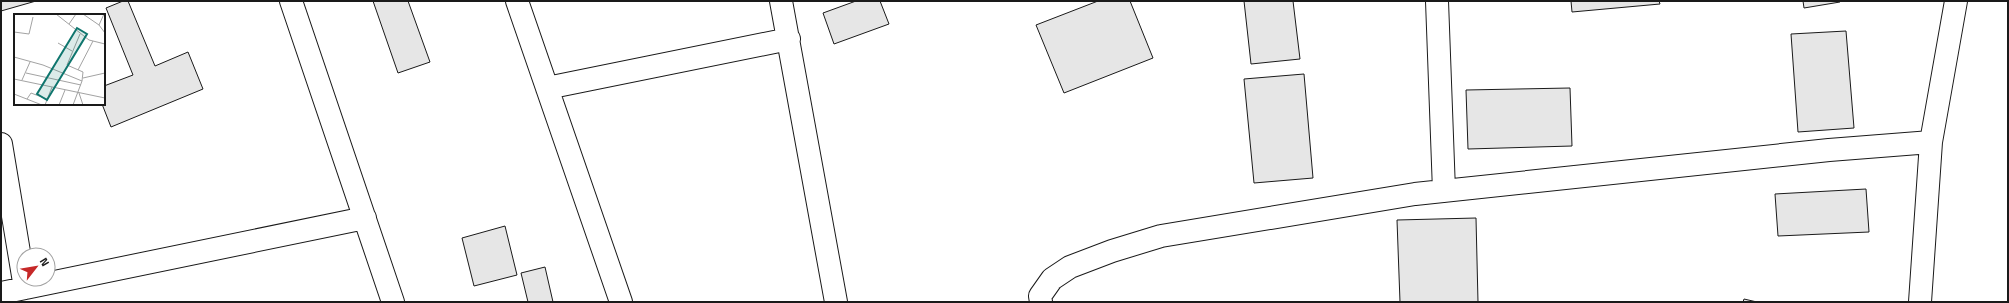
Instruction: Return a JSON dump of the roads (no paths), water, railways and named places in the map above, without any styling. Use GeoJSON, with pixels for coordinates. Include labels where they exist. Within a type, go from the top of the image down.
{"type":"FeatureCollection","features":[{"type":"Feature","properties":{"kind":"street"},"geometry":{"type":"LineString","coordinates":[[291,1],[393,302]]}},
{"type":"Feature","properties":{"kind":"street"},"geometry":{"type":"LineString","coordinates":[[517,1],[621,302]]}},
{"type":"Feature","properties":{"kind":"street"},"geometry":{"type":"LineString","coordinates":[[781,1],[836,302]]}},
{"type":"Feature","properties":{"kind":"street"},"geometry":{"type":"LineString","coordinates":[[1437,1],[1444,191]]}},
{"type":"Feature","properties":{"kind":"street"},"geometry":{"type":"LineString","coordinates":[[1920,302],[1932,142],[1956,1]]}},
{"type":"Feature","properties":{"kind":"street"},"geometry":{"type":"LineString","coordinates":[[547,88],[788,39]]}},
{"type":"Feature","properties":{"kind":"street"},"geometry":{"type":"LineString","coordinates":[[1041,302],[1040,296],[1052,279],[1070,267],[1112,251],[1161,236],[1415,194],[1829,150],[1932,142]]}},
{"type":"Feature","properties":{"kind":"street"},"geometry":{"type":"LineString","coordinates":[[1,144],[25,288]]}},
{"type":"Feature","properties":{"kind":"street"},"geometry":{"type":"LineString","coordinates":[[1,293],[365,218]]}}]}
